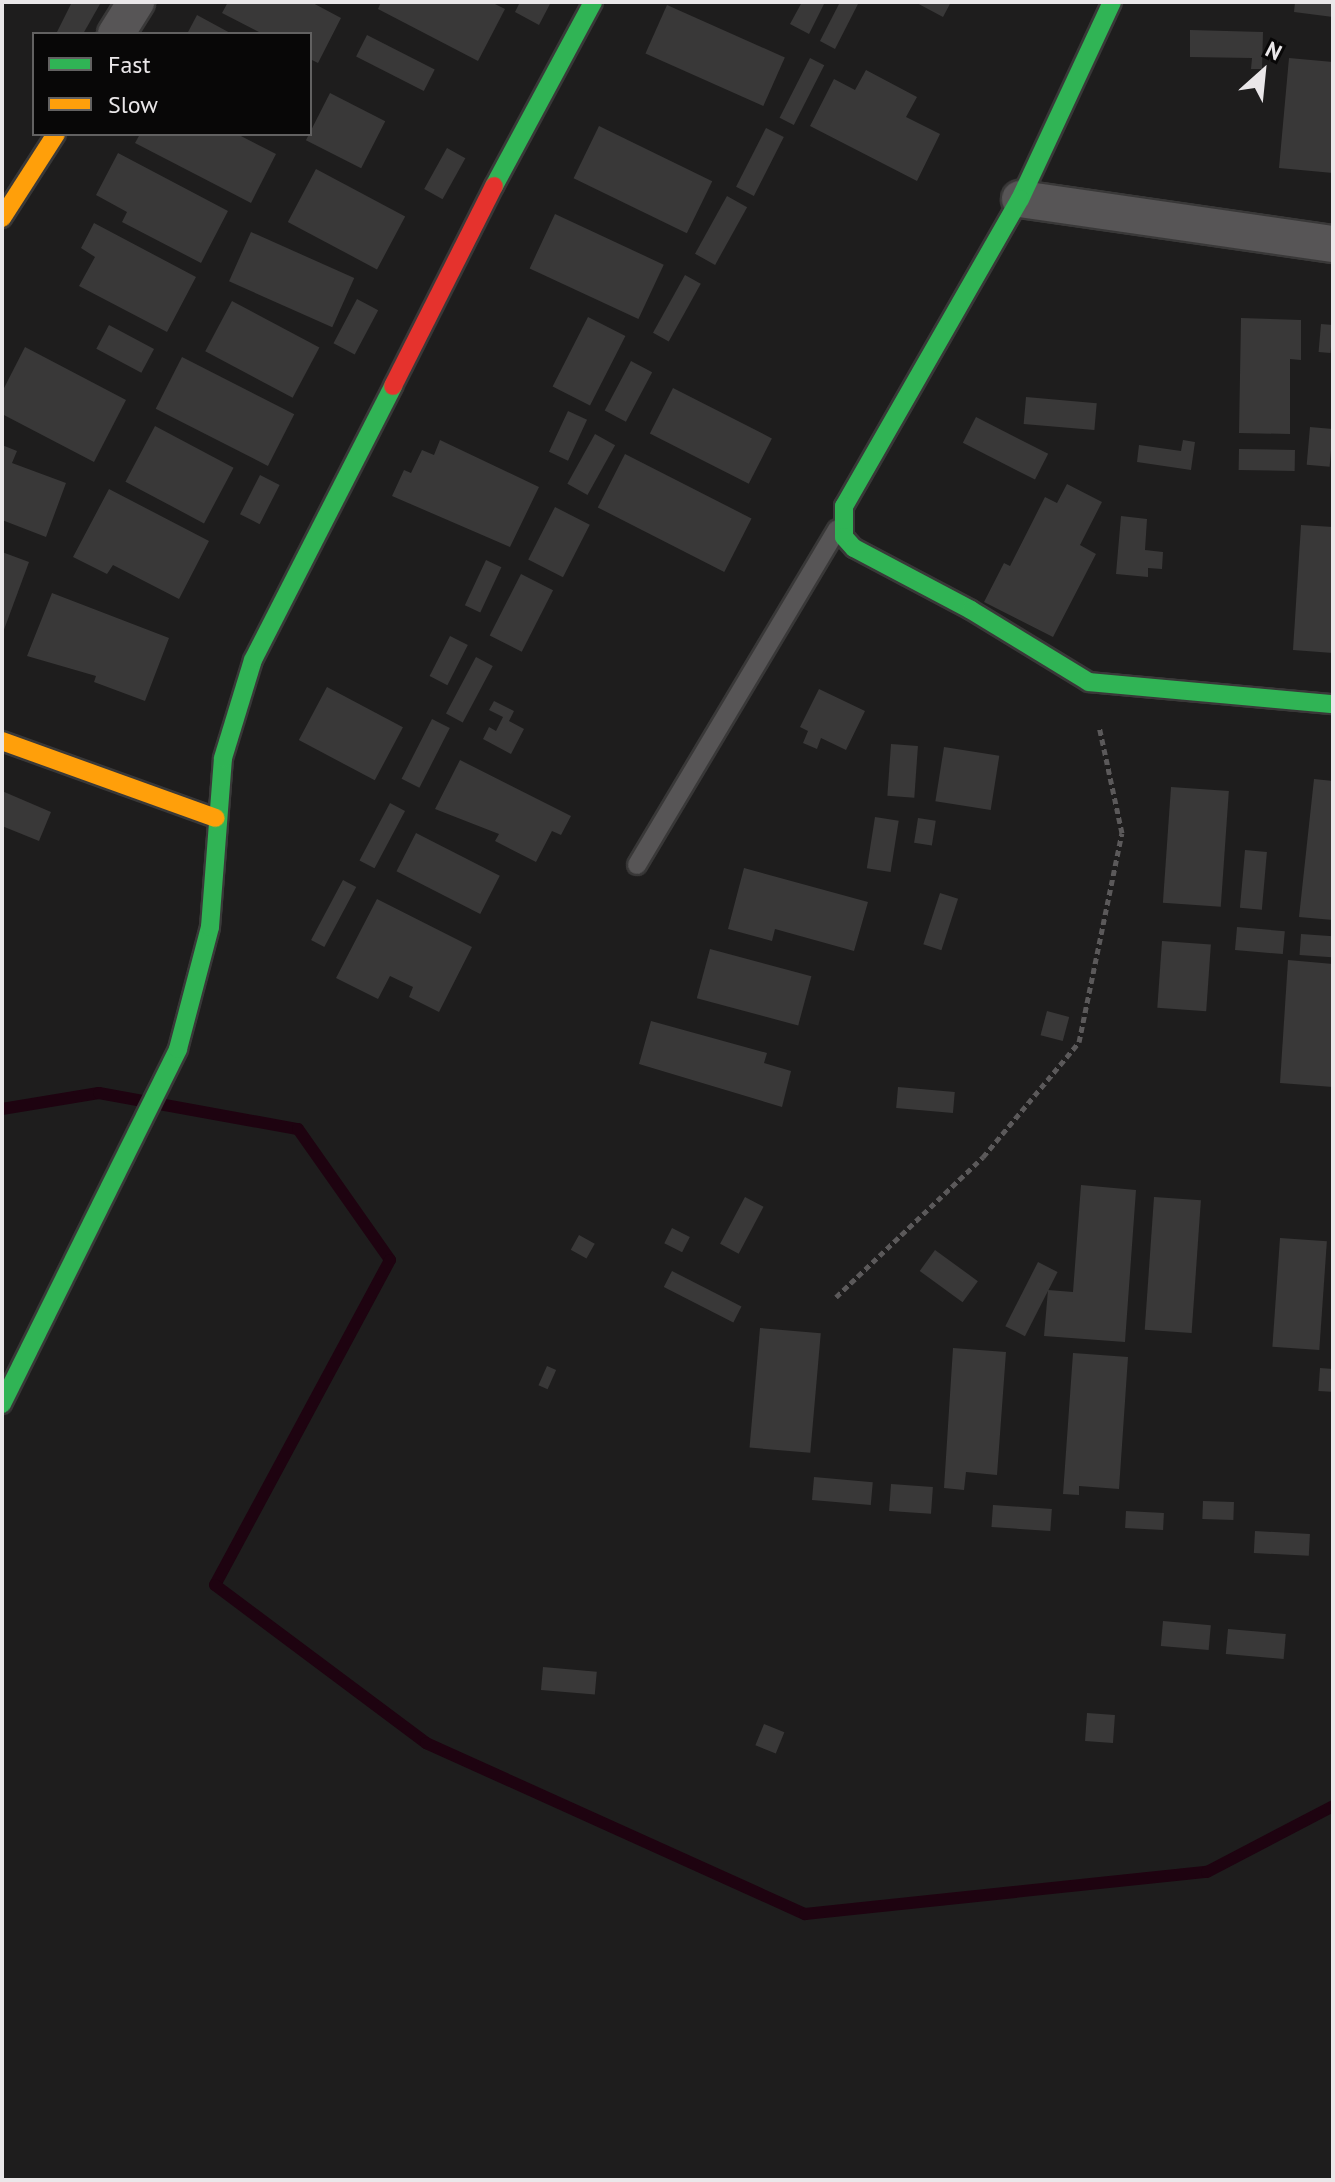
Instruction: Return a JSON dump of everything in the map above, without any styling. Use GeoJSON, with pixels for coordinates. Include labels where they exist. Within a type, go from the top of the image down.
{"type":"FeatureCollection","features":[{"type":"Feature","properties":{"kind":"street"},"geometry":{"type":"LineString","coordinates":[[117,32],[136,2]]}},
{"type":"Feature","properties":{"kind":"street"},"geometry":{"type":"LineString","coordinates":[[2,1404],[178,1049],[210,927],[216,818],[234,711],[253,660],[538,100],[593,2]]}},
{"type":"Feature","properties":{"kind":"street"},"geometry":{"type":"LineString","coordinates":[[1112,2],[1020,199],[844,506],[840,523],[854,548],[1089,682],[1333,704]]}},
{"type":"Feature","properties":{"kind":"street"},"geometry":{"type":"LineString","coordinates":[[2,218],[55,136]]}},
{"type":"Feature","properties":{"kind":"street"},"geometry":{"type":"LineString","coordinates":[[1020,199],[1333,244]]}},
{"type":"Feature","properties":{"kind":"street"},"geometry":{"type":"LineString","coordinates":[[2,741],[216,818]]}},
{"type":"Feature","properties":{"kind":"lane"},"geometry":{"type":"LineString","coordinates":[[637,865],[840,523]]}},
{"type":"Feature","properties":{"kind":"path"},"geometry":{"type":"LineString","coordinates":[[836,1297],[983,1157],[1079,1042],[1122,833],[1089,682]]}},
{"type":"Feature","properties":{"kind":"building"},"geometry":{"type":"Polygon","coordinates":[[[72,2],[100,4],[84,32],[57,32],[72,2]]]}},
{"type":"Feature","properties":{"kind":"building"},"geometry":{"type":"Polygon","coordinates":[[[228,2],[311,2],[341,18],[318,63],[312,60],[312,32],[259,32],[222,13],[228,2]]]}},
{"type":"Feature","properties":{"kind":"building"},"geometry":{"type":"Polygon","coordinates":[[[381,2],[491,2],[505,9],[478,61],[378,9],[381,2]]]}},
{"type":"Feature","properties":{"kind":"building"},"geometry":{"type":"Polygon","coordinates":[[[520,2],[551,2],[539,25],[515,12],[520,2]]]}},
{"type":"Feature","properties":{"kind":"building"},"geometry":{"type":"Polygon","coordinates":[[[802,2],[825,2],[809,34],[790,24],[802,2]]]}},
{"type":"Feature","properties":{"kind":"building"},"geometry":{"type":"Polygon","coordinates":[[[840,2],[859,2],[835,49],[820,41],[840,2]]]}},
{"type":"Feature","properties":{"kind":"building"},"geometry":{"type":"Polygon","coordinates":[[[915,2],[951,2],[943,17],[915,2]]]}},
{"type":"Feature","properties":{"kind":"building"},"geometry":{"type":"Polygon","coordinates":[[[1295,2],[1333,2],[1333,17],[1294,12],[1295,2]]]}},
{"type":"Feature","properties":{"kind":"building"},"geometry":{"type":"Polygon","coordinates":[[[667,5],[785,57],[763,106],[645,53],[667,5]]]}},
{"type":"Feature","properties":{"kind":"building"},"geometry":{"type":"Polygon","coordinates":[[[197,15],[228,32],[188,32],[197,15]]]}},
{"type":"Feature","properties":{"kind":"building"},"geometry":{"type":"Polygon","coordinates":[[[1190,30],[1263,32],[1262,69],[1251,69],[1252,58],[1190,57],[1190,30]]]}},
{"type":"Feature","properties":{"kind":"building"},"geometry":{"type":"Polygon","coordinates":[[[367,35],[435,70],[424,91],[356,56],[367,35]]]}},
{"type":"Feature","properties":{"kind":"building"},"geometry":{"type":"Polygon","coordinates":[[[810,58],[824,65],[794,125],[780,118],[810,58]]]}},
{"type":"Feature","properties":{"kind":"building"},"geometry":{"type":"Polygon","coordinates":[[[1289,58],[1333,62],[1333,173],[1279,168],[1289,58]]]}},
{"type":"Feature","properties":{"kind":"building"},"geometry":{"type":"Polygon","coordinates":[[[866,70],[917,97],[906,117],[940,134],[917,181],[810,126],[834,79],[855,90],[866,70]]]}},
{"type":"Feature","properties":{"kind":"building"},"geometry":{"type":"Polygon","coordinates":[[[330,93],[385,121],[361,168],[306,140],[312,136],[312,128],[330,93]]]}},
{"type":"Feature","properties":{"kind":"building"},"geometry":{"type":"Polygon","coordinates":[[[599,126],[712,181],[687,233],[574,178],[599,126]]]}},
{"type":"Feature","properties":{"kind":"building"},"geometry":{"type":"Polygon","coordinates":[[[766,128],[784,137],[754,196],[736,187],[766,128]]]}},
{"type":"Feature","properties":{"kind":"building"},"geometry":{"type":"Polygon","coordinates":[[[139,136],[241,136],[276,154],[251,203],[135,143],[139,136]]]}},
{"type":"Feature","properties":{"kind":"building"},"geometry":{"type":"Polygon","coordinates":[[[447,148],[465,158],[443,199],[424,189],[447,148]]]}},
{"type":"Feature","properties":{"kind":"building"},"geometry":{"type":"Polygon","coordinates":[[[118,153],[228,211],[201,263],[122,222],[127,212],[96,195],[118,153]]]}},
{"type":"Feature","properties":{"kind":"building"},"geometry":{"type":"Polygon","coordinates":[[[316,169],[405,216],[377,269],[288,222],[316,169]]]}},
{"type":"Feature","properties":{"kind":"building"},"geometry":{"type":"Polygon","coordinates":[[[727,196],[747,207],[715,265],[695,254],[727,196]]]}},
{"type":"Feature","properties":{"kind":"building"},"geometry":{"type":"Polygon","coordinates":[[[555,214],[664,265],[638,319],[530,268],[555,214]]]}},
{"type":"Feature","properties":{"kind":"building"},"geometry":{"type":"Polygon","coordinates":[[[94,223],[196,277],[167,332],[79,286],[95,257],[81,248],[94,223]]]}},
{"type":"Feature","properties":{"kind":"building"},"geometry":{"type":"Polygon","coordinates":[[[251,232],[354,278],[332,327],[229,281],[251,232]]]}},
{"type":"Feature","properties":{"kind":"building"},"geometry":{"type":"Polygon","coordinates":[[[685,275],[701,284],[669,341],[653,333],[685,275]]]}},
{"type":"Feature","properties":{"kind":"building"},"geometry":{"type":"Polygon","coordinates":[[[357,299],[378,310],[355,354],[334,343],[357,299]]]}},
{"type":"Feature","properties":{"kind":"building"},"geometry":{"type":"Polygon","coordinates":[[[232,301],[319,347],[293,398],[205,351],[232,301]]]}},
{"type":"Feature","properties":{"kind":"building"},"geometry":{"type":"Polygon","coordinates":[[[588,317],[625,336],[590,406],[553,386],[588,317]]]}},
{"type":"Feature","properties":{"kind":"building"},"geometry":{"type":"Polygon","coordinates":[[[1241,318],[1301,320],[1301,360],[1290,359],[1290,434],[1239,433],[1241,318]]]}},
{"type":"Feature","properties":{"kind":"building"},"geometry":{"type":"Polygon","coordinates":[[[1321,324],[1333,325],[1331,353],[1319,352],[1321,324]]]}},
{"type":"Feature","properties":{"kind":"building"},"geometry":{"type":"Polygon","coordinates":[[[109,325],[154,349],[141,373],[96,349],[109,325]]]}},
{"type":"Feature","properties":{"kind":"building"},"geometry":{"type":"Polygon","coordinates":[[[25,347],[126,400],[94,462],[2,414],[2,392],[25,347]]]}},
{"type":"Feature","properties":{"kind":"building"},"geometry":{"type":"Polygon","coordinates":[[[182,357],[294,414],[268,466],[156,409],[182,357]]]}},
{"type":"Feature","properties":{"kind":"building"},"geometry":{"type":"Polygon","coordinates":[[[631,361],[652,372],[626,422],[605,410],[631,361]]]}},
{"type":"Feature","properties":{"kind":"building"},"geometry":{"type":"Polygon","coordinates":[[[673,388],[772,438],[749,484],[650,433],[673,388]]]}},
{"type":"Feature","properties":{"kind":"building"},"geometry":{"type":"Polygon","coordinates":[[[1026,397],[1097,403],[1094,430],[1024,424],[1026,397]]]}},
{"type":"Feature","properties":{"kind":"building"},"geometry":{"type":"Polygon","coordinates":[[[568,411],[587,420],[568,461],[549,452],[568,411]]]}},
{"type":"Feature","properties":{"kind":"building"},"geometry":{"type":"Polygon","coordinates":[[[976,417],[1048,454],[1035,480],[963,443],[976,417]]]}},
{"type":"Feature","properties":{"kind":"building"},"geometry":{"type":"Polygon","coordinates":[[[155,426],[234,468],[204,523],[125,482],[155,426]]]}},
{"type":"Feature","properties":{"kind":"building"},"geometry":{"type":"Polygon","coordinates":[[[1310,427],[1333,429],[1330,467],[1307,465],[1310,427]]]}},
{"type":"Feature","properties":{"kind":"building"},"geometry":{"type":"Polygon","coordinates":[[[595,434],[615,445],[587,495],[567,484],[595,434]]]}},
{"type":"Feature","properties":{"kind":"building"},"geometry":{"type":"Polygon","coordinates":[[[440,440],[539,487],[510,547],[392,496],[404,470],[411,473],[422,450],[434,455],[440,440]]]}},
{"type":"Feature","properties":{"kind":"building"},"geometry":{"type":"Polygon","coordinates":[[[1183,440],[1195,442],[1191,470],[1137,462],[1139,445],[1181,451],[1183,440]]]}},
{"type":"Feature","properties":{"kind":"building"},"geometry":{"type":"Polygon","coordinates":[[[2,445],[17,451],[12,463],[66,483],[46,537],[2,520],[2,445]]]}},
{"type":"Feature","properties":{"kind":"building"},"geometry":{"type":"Polygon","coordinates":[[[1239,449],[1295,450],[1295,471],[1239,470],[1239,449]]]}},
{"type":"Feature","properties":{"kind":"building"},"geometry":{"type":"Polygon","coordinates":[[[625,454],[752,518],[724,572],[598,507],[625,454]]]}},
{"type":"Feature","properties":{"kind":"building"},"geometry":{"type":"Polygon","coordinates":[[[260,475],[280,485],[260,524],[240,514],[260,475]]]}},
{"type":"Feature","properties":{"kind":"building"},"geometry":{"type":"Polygon","coordinates":[[[1067,484],[1102,502],[1080,545],[1096,554],[1053,637],[984,602],[1004,563],[1010,566],[1045,497],[1057,503],[1067,484]]]}},
{"type":"Feature","properties":{"kind":"building"},"geometry":{"type":"Polygon","coordinates":[[[109,489],[209,541],[179,599],[113,565],[107,574],[73,557],[109,489]]]}},
{"type":"Feature","properties":{"kind":"building"},"geometry":{"type":"Polygon","coordinates":[[[555,507],[590,525],[563,577],[528,560],[555,507]]]}},
{"type":"Feature","properties":{"kind":"building"},"geometry":{"type":"Polygon","coordinates":[[[1121,516],[1147,519],[1145,550],[1163,552],[1162,569],[1148,568],[1148,577],[1116,574],[1121,516]]]}},
{"type":"Feature","properties":{"kind":"building"},"geometry":{"type":"Polygon","coordinates":[[[1301,525],[1333,527],[1333,653],[1293,650],[1301,525]]]}},
{"type":"Feature","properties":{"kind":"building"},"geometry":{"type":"Polygon","coordinates":[[[2,552],[29,562],[2,635],[2,552]]]}},
{"type":"Feature","properties":{"kind":"building"},"geometry":{"type":"Polygon","coordinates":[[[486,560],[501,567],[480,612],[465,605],[486,560]]]}},
{"type":"Feature","properties":{"kind":"building"},"geometry":{"type":"Polygon","coordinates":[[[521,574],[553,590],[522,652],[490,635],[521,574]]]}},
{"type":"Feature","properties":{"kind":"building"},"geometry":{"type":"Polygon","coordinates":[[[52,593],[169,638],[145,701],[94,682],[96,676],[27,656],[52,593]]]}},
{"type":"Feature","properties":{"kind":"building"},"geometry":{"type":"Polygon","coordinates":[[[450,636],[468,645],[447,685],[430,676],[450,636]]]}},
{"type":"Feature","properties":{"kind":"building"},"geometry":{"type":"Polygon","coordinates":[[[476,657],[493,666],[463,722],[446,714],[476,657]]]}},
{"type":"Feature","properties":{"kind":"building"},"geometry":{"type":"Polygon","coordinates":[[[327,687],[403,727],[375,780],[299,740],[327,687]]]}},
{"type":"Feature","properties":{"kind":"building"},"geometry":{"type":"Polygon","coordinates":[[[819,689],[865,711],[846,750],[821,738],[817,749],[803,743],[808,731],[800,727],[819,689]]]}},
{"type":"Feature","properties":{"kind":"building"},"geometry":{"type":"Polygon","coordinates":[[[494,701],[514,711],[509,721],[524,729],[511,754],[483,739],[489,727],[496,731],[503,717],[489,710],[494,701]]]}},
{"type":"Feature","properties":{"kind":"building"},"geometry":{"type":"Polygon","coordinates":[[[432,719],[450,728],[419,788],[402,779],[432,719]]]}},
{"type":"Feature","properties":{"kind":"building"},"geometry":{"type":"Polygon","coordinates":[[[891,744],[918,746],[914,798],[887,796],[891,744]]]}},
{"type":"Feature","properties":{"kind":"building"},"geometry":{"type":"Polygon","coordinates":[[[944,747],[999,756],[991,810],[935,801],[944,747]]]}},
{"type":"Feature","properties":{"kind":"building"},"geometry":{"type":"Polygon","coordinates":[[[460,760],[571,816],[561,835],[552,831],[536,862],[495,841],[499,834],[435,809],[460,760]]]}},
{"type":"Feature","properties":{"kind":"building"},"geometry":{"type":"Polygon","coordinates":[[[1314,779],[1333,781],[1333,920],[1299,917],[1314,779]]]}},
{"type":"Feature","properties":{"kind":"building"},"geometry":{"type":"Polygon","coordinates":[[[1171,787],[1229,791],[1221,907],[1163,903],[1171,787]]]}},
{"type":"Feature","properties":{"kind":"building"},"geometry":{"type":"Polygon","coordinates":[[[2,791],[51,812],[39,841],[2,826],[2,791]]]}},
{"type":"Feature","properties":{"kind":"building"},"geometry":{"type":"Polygon","coordinates":[[[390,803],[405,811],[374,868],[359,860],[390,803]]]}},
{"type":"Feature","properties":{"kind":"building"},"geometry":{"type":"Polygon","coordinates":[[[875,817],[899,821],[891,872],[867,868],[875,817]]]}},
{"type":"Feature","properties":{"kind":"building"},"geometry":{"type":"Polygon","coordinates":[[[918,818],[936,821],[932,846],[914,843],[918,818]]]}},
{"type":"Feature","properties":{"kind":"building"},"geometry":{"type":"Polygon","coordinates":[[[416,833],[500,876],[480,914],[396,871],[416,833]]]}},
{"type":"Feature","properties":{"kind":"building"},"geometry":{"type":"Polygon","coordinates":[[[1245,850],[1267,852],[1262,910],[1240,908],[1245,850]]]}},
{"type":"Feature","properties":{"kind":"building"},"geometry":{"type":"Polygon","coordinates":[[[744,868],[868,902],[854,951],[775,929],[772,941],[728,929],[744,868]]]}},
{"type":"Feature","properties":{"kind":"building"},"geometry":{"type":"Polygon","coordinates":[[[343,880],[356,887],[324,947],[311,940],[343,880]]]}},
{"type":"Feature","properties":{"kind":"building"},"geometry":{"type":"Polygon","coordinates":[[[940,893],[958,899],[941,950],[923,944],[940,893]]]}},
{"type":"Feature","properties":{"kind":"building"},"geometry":{"type":"Polygon","coordinates":[[[377,899],[472,947],[439,1012],[409,997],[413,987],[390,976],[378,999],[336,978],[377,899]]]}},
{"type":"Feature","properties":{"kind":"building"},"geometry":{"type":"Polygon","coordinates":[[[1237,927],[1285,931],[1283,954],[1235,950],[1237,927]]]}},
{"type":"Feature","properties":{"kind":"building"},"geometry":{"type":"Polygon","coordinates":[[[1301,934],[1333,936],[1331,957],[1300,955],[1301,934]]]}},
{"type":"Feature","properties":{"kind":"building"},"geometry":{"type":"Polygon","coordinates":[[[1162,941],[1211,944],[1206,1011],[1157,1008],[1162,941]]]}},
{"type":"Feature","properties":{"kind":"building"},"geometry":{"type":"Polygon","coordinates":[[[710,949],[811,976],[798,1025],[697,998],[710,949]]]}},
{"type":"Feature","properties":{"kind":"building"},"geometry":{"type":"Polygon","coordinates":[[[1288,960],[1333,964],[1333,1087],[1280,1083],[1288,960]]]}},
{"type":"Feature","properties":{"kind":"building"},"geometry":{"type":"Polygon","coordinates":[[[1047,1011],[1069,1017],[1063,1041],[1041,1035],[1047,1011]]]}},
{"type":"Feature","properties":{"kind":"building"},"geometry":{"type":"Polygon","coordinates":[[[651,1021],[767,1053],[764,1063],[791,1071],[782,1107],[639,1064],[651,1021]]]}},
{"type":"Feature","properties":{"kind":"building"},"geometry":{"type":"Polygon","coordinates":[[[898,1087],[955,1092],[953,1113],[896,1108],[898,1087]]]}},
{"type":"Feature","properties":{"kind":"building"},"geometry":{"type":"Polygon","coordinates":[[[1081,1185],[1136,1190],[1125,1342],[1044,1336],[1048,1290],[1073,1292],[1081,1185]]]}},
{"type":"Feature","properties":{"kind":"building"},"geometry":{"type":"Polygon","coordinates":[[[745,1197],[764,1207],[739,1254],[720,1244],[745,1197]]]}},
{"type":"Feature","properties":{"kind":"building"},"geometry":{"type":"Polygon","coordinates":[[[1154,1197],[1201,1200],[1192,1333],[1145,1330],[1154,1197]]]}},
{"type":"Feature","properties":{"kind":"building"},"geometry":{"type":"Polygon","coordinates":[[[672,1228],[690,1237],[682,1252],[664,1243],[672,1228]]]}},
{"type":"Feature","properties":{"kind":"building"},"geometry":{"type":"Polygon","coordinates":[[[579,1235],[595,1244],[587,1259],[571,1250],[579,1235]]]}},
{"type":"Feature","properties":{"kind":"building"},"geometry":{"type":"Polygon","coordinates":[[[1280,1238],[1327,1241],[1319,1350],[1272,1347],[1280,1238]]]}},
{"type":"Feature","properties":{"kind":"building"},"geometry":{"type":"Polygon","coordinates":[[[935,1250],[978,1281],[963,1302],[920,1271],[935,1250]]]}},
{"type":"Feature","properties":{"kind":"building"},"geometry":{"type":"Polygon","coordinates":[[[1038,1262],[1058,1272],[1025,1336],[1005,1326],[1038,1262]]]}},
{"type":"Feature","properties":{"kind":"building"},"geometry":{"type":"Polygon","coordinates":[[[672,1271],[741,1306],[733,1322],[664,1287],[672,1271]]]}},
{"type":"Feature","properties":{"kind":"building"},"geometry":{"type":"Polygon","coordinates":[[[760,1328],[821,1333],[810,1453],[750,1448],[760,1328]]]}},
{"type":"Feature","properties":{"kind":"building"},"geometry":{"type":"Polygon","coordinates":[[[953,1348],[1006,1352],[997,1475],[966,1472],[964,1490],[944,1488],[953,1348]]]}},
{"type":"Feature","properties":{"kind":"building"},"geometry":{"type":"Polygon","coordinates":[[[1073,1353],[1128,1357],[1119,1489],[1079,1486],[1079,1495],[1063,1494],[1073,1353]]]}},
{"type":"Feature","properties":{"kind":"building"},"geometry":{"type":"Polygon","coordinates":[[[547,1366],[556,1370],[548,1389],[538,1385],[547,1366]]]}},
{"type":"Feature","properties":{"kind":"building"},"geometry":{"type":"Polygon","coordinates":[[[1320,1368],[1333,1369],[1331,1392],[1318,1391],[1320,1368]]]}},
{"type":"Feature","properties":{"kind":"building"},"geometry":{"type":"Polygon","coordinates":[[[814,1477],[873,1482],[871,1505],[812,1500],[814,1477]]]}},
{"type":"Feature","properties":{"kind":"building"},"geometry":{"type":"Polygon","coordinates":[[[891,1484],[933,1487],[931,1514],[889,1511],[891,1484]]]}},
{"type":"Feature","properties":{"kind":"building"},"geometry":{"type":"Polygon","coordinates":[[[1203,1501],[1234,1502],[1233,1520],[1202,1519],[1203,1501]]]}},
{"type":"Feature","properties":{"kind":"building"},"geometry":{"type":"Polygon","coordinates":[[[993,1505],[1052,1509],[1050,1531],[991,1527],[993,1505]]]}},
{"type":"Feature","properties":{"kind":"building"},"geometry":{"type":"Polygon","coordinates":[[[1126,1511],[1164,1513],[1163,1530],[1125,1528],[1126,1511]]]}},
{"type":"Feature","properties":{"kind":"building"},"geometry":{"type":"Polygon","coordinates":[[[1255,1531],[1310,1534],[1309,1556],[1254,1553],[1255,1531]]]}},
{"type":"Feature","properties":{"kind":"building"},"geometry":{"type":"Polygon","coordinates":[[[1163,1621],[1211,1625],[1209,1650],[1161,1646],[1163,1621]]]}},
{"type":"Feature","properties":{"kind":"building"},"geometry":{"type":"Polygon","coordinates":[[[1228,1629],[1286,1634],[1284,1659],[1226,1654],[1228,1629]]]}},
{"type":"Feature","properties":{"kind":"building"},"geometry":{"type":"Polygon","coordinates":[[[543,1667],[597,1672],[595,1695],[541,1690],[543,1667]]]}},
{"type":"Feature","properties":{"kind":"building"},"geometry":{"type":"Polygon","coordinates":[[[1087,1713],[1115,1715],[1113,1743],[1085,1741],[1087,1713]]]}},
{"type":"Feature","properties":{"kind":"building"},"geometry":{"type":"Polygon","coordinates":[[[764,1724],[784,1732],[776,1754],[755,1745],[764,1724]]]}},
{"type":"Feature","properties":{"kind":"waterway"},"geometry":{"type":"LineString","coordinates":[[2,1109],[99,1093],[298,1129],[390,1260],[215,1585],[426,1743],[805,1914],[1207,1872],[1333,1806]]}},
{"type":"Feature","properties":{"kind":"traffic: fast"},"geometry":{"type":"LineString","coordinates":[[494,186],[593,2]]}},
{"type":"Feature","properties":{"kind":"traffic: fast"},"geometry":{"type":"LineString","coordinates":[[1112,2],[1020,199],[844,506],[844,537],[854,548],[971,610],[1089,682],[1333,704]]}},
{"type":"Feature","properties":{"kind":"traffic: fast"},"geometry":{"type":"LineString","coordinates":[[2,1404],[178,1049],[210,927],[223,758],[253,660],[393,386]]}},
{"type":"Feature","properties":{"kind":"traffic: slow"},"geometry":{"type":"LineString","coordinates":[[2,218],[55,136]]}},
{"type":"Feature","properties":{"kind":"traffic: slow"},"geometry":{"type":"LineString","coordinates":[[2,741],[216,818]]}},
{"type":"Feature","properties":{"kind":"traffic: jam"},"geometry":{"type":"LineString","coordinates":[[393,386],[494,186]]}}]}
